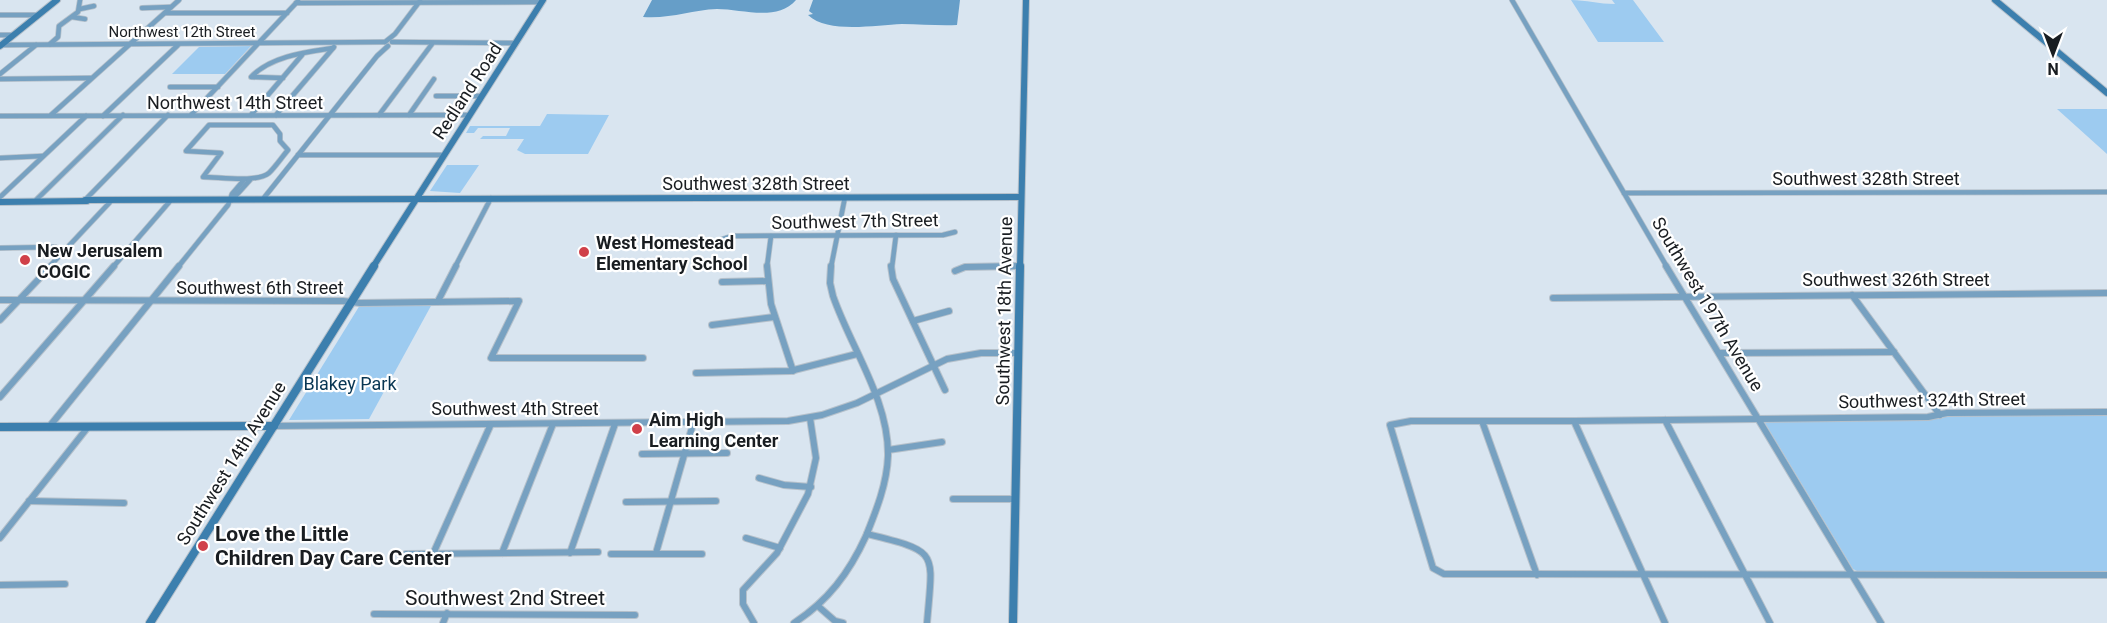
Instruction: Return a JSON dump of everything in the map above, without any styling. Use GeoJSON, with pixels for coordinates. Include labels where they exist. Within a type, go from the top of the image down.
{"type":"FeatureCollection","features":[{"type":"Feature","properties":{"kind":"street"},"geometry":{"type":"LineString","coordinates":[[0,45],[57,0]]}},
{"type":"Feature","properties":{"kind":"street"},"geometry":{"type":"LineString","coordinates":[[80,0],[80,9]]}},
{"type":"Feature","properties":{"kind":"street"},"geometry":{"type":"LineString","coordinates":[[51,116],[179,0]]}},
{"type":"Feature","properties":{"kind":"street","name":"Southwest 18th Avenue"},"geometry":{"type":"LineString","coordinates":[[1013,623],[1026,0]]}},
{"type":"Feature","properties":{"kind":"street","name":"Southwest 197th Avenue"},"geometry":{"type":"LineString","coordinates":[[1512,0],[1684,296],[1881,623]]}},
{"type":"Feature","properties":{"kind":"street"},"geometry":{"type":"LineString","coordinates":[[1995,0],[2107,93]]}},
{"type":"Feature","properties":{"kind":"street"},"geometry":{"type":"LineString","coordinates":[[263,200],[420,1]]}},
{"type":"Feature","properties":{"kind":"street"},"geometry":{"type":"LineString","coordinates":[[191,115],[298,2],[543,1]]}},
{"type":"Feature","properties":{"kind":"street","name":"Redland Road"},"geometry":{"type":"LineString","coordinates":[[416,199],[543,1]]}},
{"type":"Feature","properties":{"kind":"street"},"geometry":{"type":"LineString","coordinates":[[50,45],[58,37],[59,26],[80,9],[94,6]]}},
{"type":"Feature","properties":{"kind":"street"},"geometry":{"type":"LineString","coordinates":[[142,8],[171,7]]}},
{"type":"Feature","properties":{"kind":"street"},"geometry":{"type":"LineString","coordinates":[[165,13],[287,13]]}},
{"type":"Feature","properties":{"kind":"street"},"geometry":{"type":"LineString","coordinates":[[0,15],[38,15]]}},
{"type":"Feature","properties":{"kind":"street"},"geometry":{"type":"LineString","coordinates":[[72,17],[85,19]]}},
{"type":"Feature","properties":{"kind":"street"},"geometry":{"type":"LineString","coordinates":[[0,35],[13,35]]}},
{"type":"Feature","properties":{"kind":"street"},"geometry":{"type":"LineString","coordinates":[[380,115],[432,44]]}},
{"type":"Feature","properties":{"kind":"street","name":"Northwest 12th Street"},"geometry":{"type":"LineString","coordinates":[[0,45],[516,44]]}},
{"type":"Feature","properties":{"kind":"street"},"geometry":{"type":"LineString","coordinates":[[0,74],[36,45]]}},
{"type":"Feature","properties":{"kind":"street"},"geometry":{"type":"LineString","coordinates":[[103,116],[178,45]]}},
{"type":"Feature","properties":{"kind":"street"},"geometry":{"type":"LineString","coordinates":[[283,78],[253,78],[252,75],[270,63],[335,46]]}},
{"type":"Feature","properties":{"kind":"street"},"geometry":{"type":"LineString","coordinates":[[276,115],[335,46]]}},
{"type":"Feature","properties":{"kind":"street"},"geometry":{"type":"LineString","coordinates":[[251,115],[302,55]]}},
{"type":"Feature","properties":{"kind":"street"},"geometry":{"type":"LineString","coordinates":[[0,79],[92,78]]}},
{"type":"Feature","properties":{"kind":"street"},"geometry":{"type":"LineString","coordinates":[[409,115],[434,80]]}},
{"type":"Feature","properties":{"kind":"street"},"geometry":{"type":"LineString","coordinates":[[170,87],[218,87]]}},
{"type":"Feature","properties":{"kind":"street"},"geometry":{"type":"LineString","coordinates":[[436,96],[482,96]]}},
{"type":"Feature","properties":{"kind":"street"},"geometry":{"type":"LineString","coordinates":[[85,200],[168,115]]}},
{"type":"Feature","properties":{"kind":"street","name":"Northwest 14th Street"},"geometry":{"type":"LineString","coordinates":[[0,116],[470,115]]}},
{"type":"Feature","properties":{"kind":"street"},"geometry":{"type":"LineString","coordinates":[[0,199],[86,116]]}},
{"type":"Feature","properties":{"kind":"street"},"geometry":{"type":"LineString","coordinates":[[36,200],[123,116]]}},
{"type":"Feature","properties":{"kind":"street"},"geometry":{"type":"LineString","coordinates":[[49,427],[247,180],[268,174],[288,150],[280,141],[280,134],[273,125],[209,125],[186,151],[222,153],[203,177],[240,177],[247,180]]}},
{"type":"Feature","properties":{"kind":"street"},"geometry":{"type":"LineString","coordinates":[[298,155],[444,155]]}},
{"type":"Feature","properties":{"kind":"street"},"geometry":{"type":"LineString","coordinates":[[2,157],[43,156]]}},
{"type":"Feature","properties":{"kind":"street","name":"Southwest 328th Street"},"geometry":{"type":"LineString","coordinates":[[1624,193],[2107,192]]}},
{"type":"Feature","properties":{"kind":"street"},"geometry":{"type":"LineString","coordinates":[[794,623],[819,607],[844,580],[883,497],[888,450],[886,428],[830,283],[845,197]]}},
{"type":"Feature","properties":{"kind":"street","name":"Southwest 328th Street"},"geometry":{"type":"LineString","coordinates":[[0,199],[1021,197]]}},
{"type":"Feature","properties":{"kind":"street"},"geometry":{"type":"LineString","coordinates":[[438,301],[491,198]]}},
{"type":"Feature","properties":{"kind":"street","name":"Southwest 14th Avenue"},"geometry":{"type":"LineString","coordinates":[[150,623],[416,199]]}},
{"type":"Feature","properties":{"kind":"street"},"geometry":{"type":"LineString","coordinates":[[0,320],[112,200]]}},
{"type":"Feature","properties":{"kind":"street"},"geometry":{"type":"LineString","coordinates":[[0,397],[171,200]]}},
{"type":"Feature","properties":{"kind":"street","name":"Southwest 7th Street"},"geometry":{"type":"LineString","coordinates":[[720,240],[732,236],[943,235],[955,232]]}},
{"type":"Feature","properties":{"kind":"street"},"geometry":{"type":"LineString","coordinates":[[896,235],[891,274],[945,390]]}},
{"type":"Feature","properties":{"kind":"street"},"geometry":{"type":"LineString","coordinates":[[771,236],[765,259],[769,300],[793,371]]}},
{"type":"Feature","properties":{"kind":"street"},"geometry":{"type":"LineString","coordinates":[[0,248],[56,248]]}},
{"type":"Feature","properties":{"kind":"street"},"geometry":{"type":"LineString","coordinates":[[955,271],[965,267],[1020,266]]}},
{"type":"Feature","properties":{"kind":"street"},"geometry":{"type":"LineString","coordinates":[[722,282],[768,281]]}},
{"type":"Feature","properties":{"kind":"street"},"geometry":{"type":"LineString","coordinates":[[1852,294],[1940,415]]}},
{"type":"Feature","properties":{"kind":"street","name":"Southwest 326th Street"},"geometry":{"type":"LineString","coordinates":[[1553,298],[1852,294],[2107,294]]}},
{"type":"Feature","properties":{"kind":"street","name":"Southwest 6th Street"},"geometry":{"type":"LineString","coordinates":[[0,300],[519,301],[491,358],[643,358]]}},
{"type":"Feature","properties":{"kind":"street"},"geometry":{"type":"LineString","coordinates":[[913,321],[949,311]]}},
{"type":"Feature","properties":{"kind":"street"},"geometry":{"type":"LineString","coordinates":[[712,325],[774,317]]}},
{"type":"Feature","properties":{"kind":"street"},"geometry":{"type":"LineString","coordinates":[[1720,353],[1894,352]]}},
{"type":"Feature","properties":{"kind":"street","name":"Southwest 4th Street"},"geometry":{"type":"LineString","coordinates":[[0,428],[768,423],[810,418],[875,395],[933,365],[968,355],[1018,353]]}},
{"type":"Feature","properties":{"kind":"street"},"geometry":{"type":"LineString","coordinates":[[696,373],[793,371],[857,354]]}},
{"type":"Feature","properties":{"kind":"street","name":"Southwest 324th Street"},"geometry":{"type":"LineString","coordinates":[[1574,421],[1928,417],[2107,412]]}},
{"type":"Feature","properties":{"kind":"street"},"geometry":{"type":"LineString","coordinates":[[754,623],[746,612],[742,593],[747,583],[780,548],[803,508],[811,487],[816,448],[810,418]]}},
{"type":"Feature","properties":{"kind":"street"},"geometry":{"type":"LineString","coordinates":[[1665,420],[1770,623]]}},
{"type":"Feature","properties":{"kind":"street"},"geometry":{"type":"LineString","coordinates":[[1665,623],[1644,576],[1574,421],[1411,421],[1390,425],[1433,568],[1444,574],[1644,576],[2107,575]]}},
{"type":"Feature","properties":{"kind":"street"},"geometry":{"type":"LineString","coordinates":[[1482,422],[1537,574]]}},
{"type":"Feature","properties":{"kind":"street"},"geometry":{"type":"LineString","coordinates":[[433,554],[491,424]]}},
{"type":"Feature","properties":{"kind":"street"},"geometry":{"type":"LineString","coordinates":[[502,553],[553,424]]}},
{"type":"Feature","properties":{"kind":"street"},"geometry":{"type":"LineString","coordinates":[[570,553],[615,424]]}},
{"type":"Feature","properties":{"kind":"street"},"geometry":{"type":"LineString","coordinates":[[656,553],[693,424]]}},
{"type":"Feature","properties":{"kind":"street"},"geometry":{"type":"LineString","coordinates":[[0,538],[88,427]]}},
{"type":"Feature","properties":{"kind":"street"},"geometry":{"type":"LineString","coordinates":[[888,450],[942,442]]}},
{"type":"Feature","properties":{"kind":"street"},"geometry":{"type":"LineString","coordinates":[[642,453],[727,453]]}},
{"type":"Feature","properties":{"kind":"street"},"geometry":{"type":"LineString","coordinates":[[759,478],[777,484],[811,487]]}},
{"type":"Feature","properties":{"kind":"street"},"geometry":{"type":"LineString","coordinates":[[953,500],[1016,499]]}},
{"type":"Feature","properties":{"kind":"street"},"geometry":{"type":"LineString","coordinates":[[28,501],[124,503]]}},
{"type":"Feature","properties":{"kind":"street"},"geometry":{"type":"LineString","coordinates":[[626,502],[716,501]]}},
{"type":"Feature","properties":{"kind":"street"},"geometry":{"type":"LineString","coordinates":[[867,534],[915,546],[927,555],[931,570],[927,623]]}},
{"type":"Feature","properties":{"kind":"street"},"geometry":{"type":"LineString","coordinates":[[746,538],[780,548]]}},
{"type":"Feature","properties":{"kind":"street"},"geometry":{"type":"LineString","coordinates":[[406,554],[598,552]]}},
{"type":"Feature","properties":{"kind":"street"},"geometry":{"type":"LineString","coordinates":[[611,554],[702,554]]}},
{"type":"Feature","properties":{"kind":"street"},"geometry":{"type":"LineString","coordinates":[[0,585],[66,584]]}},
{"type":"Feature","properties":{"kind":"street"},"geometry":{"type":"LineString","coordinates":[[819,607],[835,621],[843,623]]}},
{"type":"Feature","properties":{"kind":"street","name":"Southwest 2nd Street"},"geometry":{"type":"LineString","coordinates":[[374,614],[635,615]]}},
{"type":"Feature","properties":{"kind":"street"},"geometry":{"type":"LineString","coordinates":[[443,623],[447,614]]}},
{"type":"Feature","properties":{"kind":"street"},"geometry":{"type":"LineString","coordinates":[[520,623],[524,614]]}},
{"type":"Feature","properties":{"kind":"street"},"geometry":{"type":"LineString","coordinates":[[596,623],[598,615]]}},
{"type":"Feature","properties":{"kind":"green space"},"geometry":{"type":"Polygon","coordinates":[[[1571,0],[1615,4],[1612,0],[1633,0],[1664,42],[1598,42],[1571,0]]]}},
{"type":"Feature","properties":{"kind":"green space"},"geometry":{"type":"Polygon","coordinates":[[[251,46],[225,74],[172,74],[199,47],[251,46]]]}},
{"type":"Feature","properties":{"kind":"green space"},"geometry":{"type":"Polygon","coordinates":[[[2057,109],[2107,109],[2107,154],[2057,109]]]}},
{"type":"Feature","properties":{"kind":"green space"},"geometry":{"type":"Polygon","coordinates":[[[547,114],[609,115],[588,154],[525,154],[517,150],[524,139],[480,139],[483,136],[506,136],[510,128],[478,128],[474,133],[466,133],[470,126],[540,126],[547,114]]]}},
{"type":"Feature","properties":{"kind":"green space"},"geometry":{"type":"Polygon","coordinates":[[[447,165],[479,165],[460,193],[430,191],[447,165]]]}},
{"type":"Feature","properties":{"kind":"green space","name":"Blakey Park"},"geometry":{"type":"Polygon","coordinates":[[[432,304],[369,419],[289,420],[360,305],[432,304]]]}},
{"type":"Feature","properties":{"kind":"green space"},"geometry":{"type":"Polygon","coordinates":[[[1950,415],[2107,415],[2107,574],[1861,573],[1853,569],[1765,423],[1772,420],[1938,419],[1950,415]]]}},
{"type":"Feature","properties":{"kind":"shaded area"},"geometry":{"type":"Polygon","coordinates":[[[652,0],[796,0],[788,7],[769,13],[717,9],[663,17],[643,17],[652,0]]]}},
{"type":"Feature","properties":{"kind":"shaded area"},"geometry":{"type":"Polygon","coordinates":[[[813,0],[960,0],[957,25],[902,24],[852,27],[827,25],[808,15],[813,14],[809,11],[813,0]]]}},
{"type":"Feature","properties":{"kind":"place","name":"West Homestead Elementary School"},"geometry":{"type":"Point","coordinates":[584,252]}},
{"type":"Feature","properties":{"kind":"place","name":"New Jerusalem COGIC"},"geometry":{"type":"Point","coordinates":[25,260]}},
{"type":"Feature","properties":{"kind":"place","name":"Aim High Learning Center"},"geometry":{"type":"Point","coordinates":[637,429]}},
{"type":"Feature","properties":{"kind":"place","name":"Love the Little Children Day Care Center"},"geometry":{"type":"Point","coordinates":[203,546]}}]}
